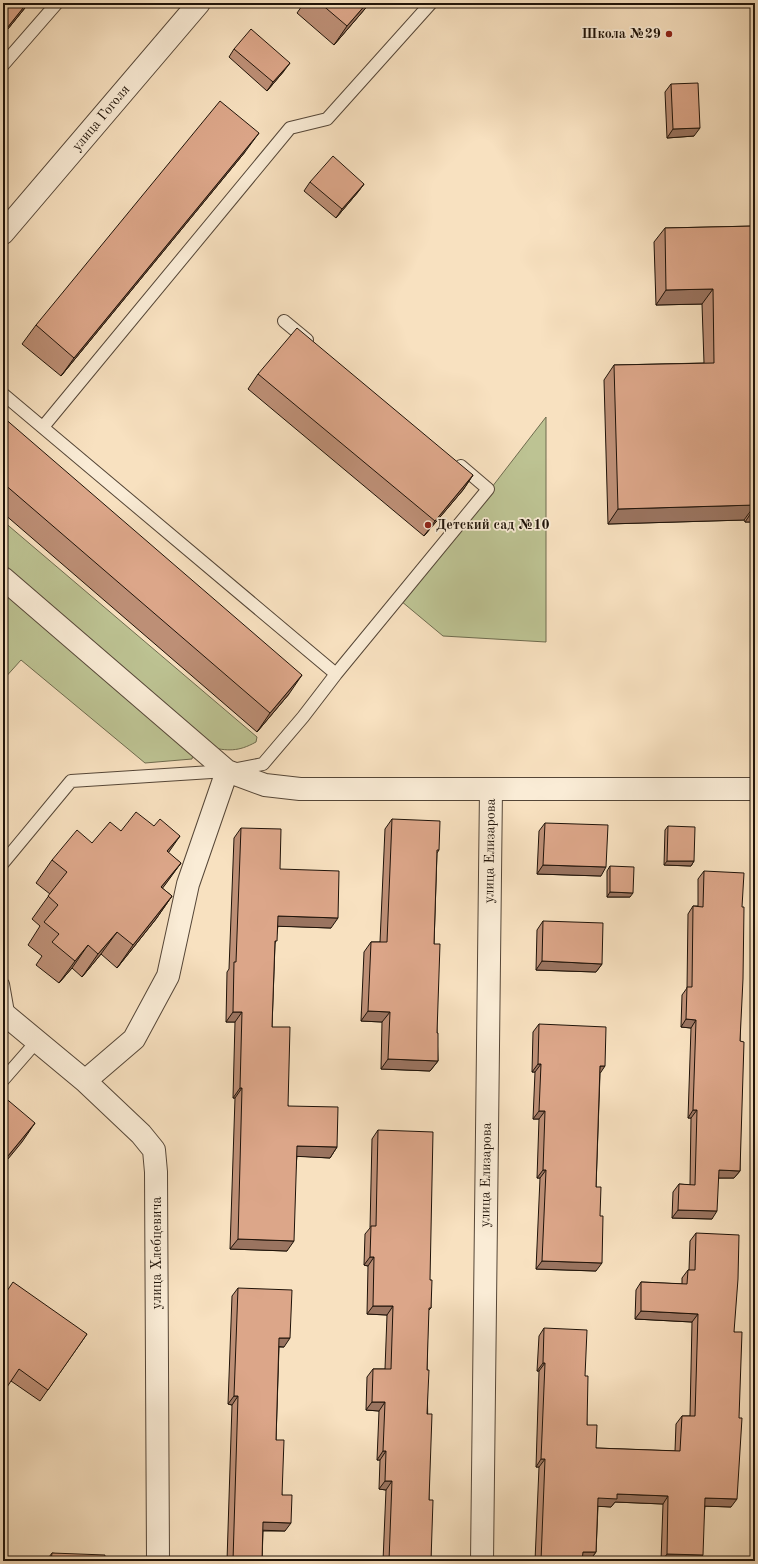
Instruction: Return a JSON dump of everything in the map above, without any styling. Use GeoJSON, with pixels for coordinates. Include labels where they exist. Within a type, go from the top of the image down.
{"type":"FeatureCollection","features":[{"type":"Feature","properties":{"kind":"street","name":"улица Гоголя"},"geometry":{"type":"LineString","coordinates":[[3,233],[199,3]]}},
{"type":"Feature","properties":{"kind":"street"},"geometry":{"type":"LineString","coordinates":[[3,578],[227,771],[265,785],[300,789],[755,789]]}},
{"type":"Feature","properties":{"kind":"street"},"geometry":{"type":"LineString","coordinates":[[85,1081],[134,1039],[168,976],[188,884],[227,771]]}},
{"type":"Feature","properties":{"kind":"street","name":"улица Елизарова"},"geometry":{"type":"LineString","coordinates":[[482,1561],[491,789]]}},
{"type":"Feature","properties":{"kind":"street","name":"улица Хлебцевича"},"geometry":{"type":"LineString","coordinates":[[6,1015],[85,1081],[141,1134],[154,1150],[156,1172],[158,1561]]}},
{"type":"Feature","properties":{"kind":"lane"},"geometry":{"type":"LineString","coordinates":[[3,65],[57,3]]}},
{"type":"Feature","properties":{"kind":"lane"},"geometry":{"type":"LineString","coordinates":[[43,427],[290,128],[327,119],[432,3]]}},
{"type":"Feature","properties":{"kind":"lane"},"geometry":{"type":"LineString","coordinates":[[284,321],[314,346]]}},
{"type":"Feature","properties":{"kind":"lane"},"geometry":{"type":"LineString","coordinates":[[3,394],[336,674]]}},
{"type":"Feature","properties":{"kind":"lane"},"geometry":{"type":"LineString","coordinates":[[3,863],[71,781],[227,771],[263,764],[488,489],[454,461]]}},
{"type":"Feature","properties":{"kind":"lane"},"geometry":{"type":"LineString","coordinates":[[3,984],[6,1015]]}},
{"type":"Feature","properties":{"kind":"lane"},"geometry":{"type":"LineString","coordinates":[[3,1080],[37,1041]]}},
{"type":"Feature","properties":{"kind":"green space"},"geometry":{"type":"Polygon","coordinates":[[[546,417],[546,642],[443,636],[401,601],[546,417]]]}},
{"type":"Feature","properties":{"kind":"green space"},"geometry":{"type":"Polygon","coordinates":[[[3,521],[257,737],[256,742],[244,748],[233,750],[208,747],[3,571],[3,521]]]}},
{"type":"Feature","properties":{"kind":"green space"},"geometry":{"type":"Polygon","coordinates":[[[3,590],[193,754],[192,759],[145,763],[21,660],[3,680],[3,590]]]}},
{"type":"Feature","properties":{"kind":"building"},"geometry":{"type":"Polygon","coordinates":[[[3,3],[27,3],[7,28],[3,25],[3,3]]]}},
{"type":"Feature","properties":{"kind":"building"},"geometry":{"type":"Polygon","coordinates":[[[320,3],[367,3],[347,26],[320,3]]]}},
{"type":"Feature","properties":{"kind":"building"},"geometry":{"type":"Polygon","coordinates":[[[251,29],[290,63],[273,82],[234,49],[251,29]]]}},
{"type":"Feature","properties":{"kind":"building"},"geometry":{"type":"Polygon","coordinates":[[[698,83],[700,128],[673,129],[671,84],[698,83]]]}},
{"type":"Feature","properties":{"kind":"building"},"geometry":{"type":"Polygon","coordinates":[[[220,101],[259,133],[74,358],[36,325],[220,101]]]}},
{"type":"Feature","properties":{"kind":"building"},"geometry":{"type":"Polygon","coordinates":[[[333,156],[364,184],[342,209],[310,182],[333,156]]]}},
{"type":"Feature","properties":{"kind":"building"},"geometry":{"type":"Polygon","coordinates":[[[755,226],[755,505],[618,509],[614,365],[714,363],[713,289],[666,290],[665,228],[755,226]]]}},
{"type":"Feature","properties":{"kind":"building"},"geometry":{"type":"Polygon","coordinates":[[[297,328],[473,475],[435,521],[258,374],[297,328]]]}},
{"type":"Feature","properties":{"kind":"building"},"geometry":{"type":"Polygon","coordinates":[[[3,417],[302,675],[270,713],[3,483],[3,417]]]}},
{"type":"Feature","properties":{"kind":"building"},"geometry":{"type":"Polygon","coordinates":[[[136,812],[154,826],[160,819],[180,836],[167,851],[181,863],[161,887],[172,896],[133,945],[117,932],[98,954],[88,945],[75,961],[52,942],[59,934],[44,922],[58,905],[48,896],[67,872],[52,860],[77,830],[92,843],[110,822],[121,831],[136,812]]]}},
{"type":"Feature","properties":{"kind":"building"},"geometry":{"type":"Polygon","coordinates":[[[392,819],[440,821],[439,850],[437,850],[434,944],[440,944],[437,1033],[438,1061],[388,1059],[390,1012],[368,1011],[371,942],[387,942],[392,819]]]}},
{"type":"Feature","properties":{"kind":"building"},"geometry":{"type":"Polygon","coordinates":[[[545,823],[608,825],[606,867],[543,865],[545,823]]]}},
{"type":"Feature","properties":{"kind":"building"},"geometry":{"type":"Polygon","coordinates":[[[668,826],[695,827],[694,861],[667,861],[668,826]]]}},
{"type":"Feature","properties":{"kind":"building"},"geometry":{"type":"Polygon","coordinates":[[[241,828],[281,829],[280,869],[339,871],[338,918],[278,916],[277,941],[275,941],[272,1027],[290,1027],[288,1106],[338,1107],[337,1147],[297,1146],[294,1241],[238,1239],[242,1088],[240,1088],[242,1012],[233,1012],[241,828]]]}},
{"type":"Feature","properties":{"kind":"building"},"geometry":{"type":"Polygon","coordinates":[[[610,866],[634,867],[633,893],[610,892],[610,866]]]}},
{"type":"Feature","properties":{"kind":"building"},"geometry":{"type":"Polygon","coordinates":[[[704,871],[744,873],[742,907],[744,907],[743,979],[740,1041],[744,1042],[740,1171],[719,1170],[717,1211],[678,1210],[679,1184],[695,1185],[697,1110],[693,1110],[696,1020],[686,1019],[687,987],[692,987],[693,906],[703,907],[704,871]]]}},
{"type":"Feature","properties":{"kind":"building"},"geometry":{"type":"Polygon","coordinates":[[[543,921],[603,923],[602,964],[542,961],[543,921]]]}},
{"type":"Feature","properties":{"kind":"building"},"geometry":{"type":"Polygon","coordinates":[[[539,1024],[606,1027],[605,1066],[600,1066],[596,1187],[601,1187],[600,1216],[603,1216],[602,1263],[542,1261],[546,1170],[543,1170],[545,1111],[539,1111],[541,1064],[538,1064],[539,1024]]]}},
{"type":"Feature","properties":{"kind":"building"},"geometry":{"type":"Polygon","coordinates":[[[3,1096],[35,1123],[3,1162],[3,1096]]]}},
{"type":"Feature","properties":{"kind":"building"},"geometry":{"type":"Polygon","coordinates":[[[378,1130],[433,1132],[430,1280],[432,1280],[431,1308],[429,1308],[427,1370],[429,1370],[427,1414],[432,1414],[429,1500],[433,1500],[431,1561],[389,1561],[392,1481],[385,1481],[386,1451],[383,1451],[385,1402],[372,1402],[373,1369],[391,1369],[393,1306],[373,1306],[374,1257],[370,1257],[371,1226],[376,1226],[378,1130]]]}},
{"type":"Feature","properties":{"kind":"building"},"geometry":{"type":"Polygon","coordinates":[[[696,1233],[739,1235],[738,1279],[734,1332],[742,1332],[739,1418],[742,1418],[737,1499],[705,1498],[703,1555],[667,1554],[668,1496],[617,1494],[617,1499],[598,1498],[596,1552],[583,1552],[582,1561],[541,1561],[545,1459],[541,1459],[545,1363],[543,1363],[544,1328],[587,1330],[585,1376],[588,1376],[587,1425],[597,1425],[596,1448],[680,1451],[682,1416],[695,1416],[698,1314],[641,1311],[641,1282],[687,1284],[688,1270],[695,1270],[696,1233]]]}},
{"type":"Feature","properties":{"kind":"building"},"geometry":{"type":"Polygon","coordinates":[[[13,1282],[87,1334],[48,1390],[19,1369],[3,1393],[3,1297],[13,1282]]]}},
{"type":"Feature","properties":{"kind":"building"},"geometry":{"type":"Polygon","coordinates":[[[238,1288],[292,1290],[290,1338],[279,1338],[276,1440],[284,1440],[282,1495],[292,1495],[291,1523],[263,1522],[262,1561],[233,1561],[238,1396],[234,1396],[238,1288]]]}},
{"type":"Feature","properties":{"kind":"building"},"geometry":{"type":"Polygon","coordinates":[[[52,1553],[105,1555],[104,1561],[51,1561],[52,1553]]]}},
{"type":"Feature","properties":{"kind":"building"},"geometry":{"type":"Polygon","coordinates":[[[704,1560],[740,1561],[704,1561],[704,1560]]]}},
{"type":"Feature","properties":{"kind":"place","name":"Школа №29"},"geometry":{"type":"Point","coordinates":[669,34]}},
{"type":"Feature","properties":{"kind":"place","name":"Детский сад №10"},"geometry":{"type":"Point","coordinates":[428,525]}}]}
